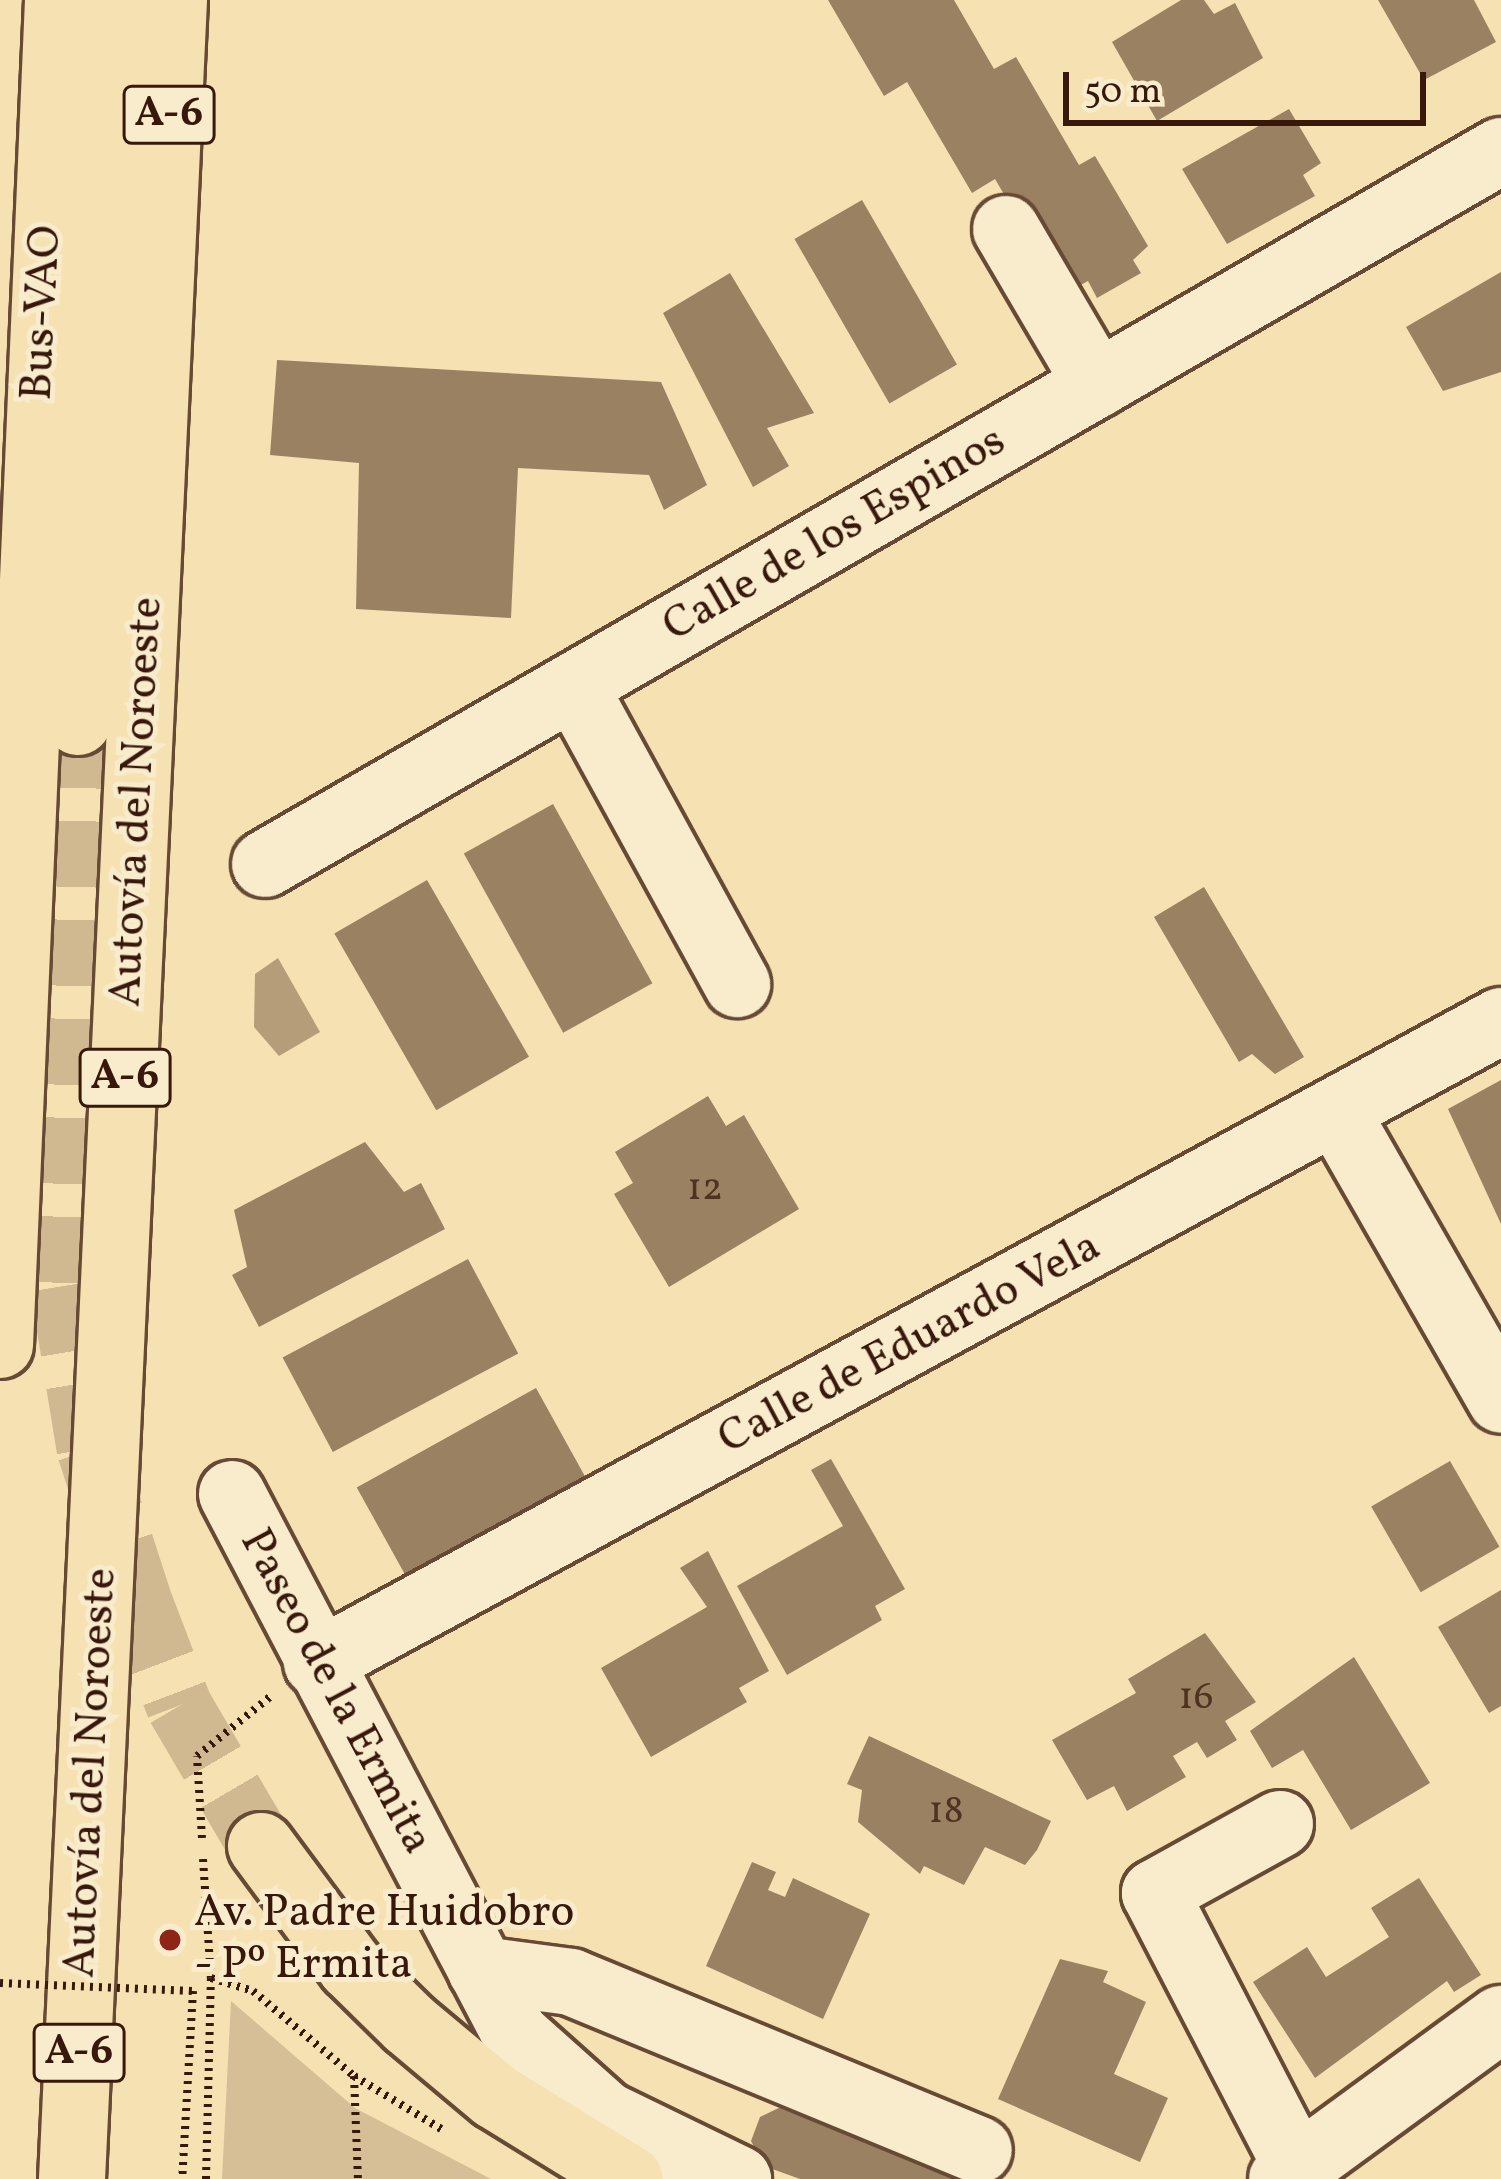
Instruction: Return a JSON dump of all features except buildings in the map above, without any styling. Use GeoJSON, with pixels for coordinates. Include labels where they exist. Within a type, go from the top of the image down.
{"type":"FeatureCollection","features":[{"type":"Feature","properties":{"kind":"highway","name":"Bus-VAO"},"geometry":{"type":"LineString","coordinates":[[0,1345],[58,0]]}},
{"type":"Feature","properties":{"kind":"highway"},"geometry":{"type":"LineString","coordinates":[[78,722],[109,0]]}},
{"type":"Feature","properties":{"kind":"highway","name":"Autovía del Noroeste"},"geometry":{"type":"LineString","coordinates":[[72,2179],[174,0]]}},
{"type":"Feature","properties":{"kind":"highway"},"geometry":{"type":"LineString","coordinates":[[164,230],[190,0]]}},
{"type":"Feature","properties":{"kind":"highway"},"geometry":{"type":"LineString","coordinates":[[261,1846],[410,2024],[495,2096],[630,2179]]}},
{"type":"Feature","properties":{"kind":"street","name":"Calle de los Espinos"},"geometry":{"type":"LineString","coordinates":[[265,864],[1501,151]]}},
{"type":"Feature","properties":{"kind":"street"},"geometry":{"type":"LineString","coordinates":[[1006,229],[1097,384]]}},
{"type":"Feature","properties":{"kind":"street"},"geometry":{"type":"LineString","coordinates":[[574,686],[737,984]]}},
{"type":"Feature","properties":{"kind":"street","name":"Calle de Eduardo Vela"},"geometry":{"type":"LineString","coordinates":[[316,1663],[1338,1114],[1501,1021]]}},
{"type":"Feature","properties":{"kind":"street"},"geometry":{"type":"LineString","coordinates":[[1338,1114],[1501,1400]]}},
{"type":"Feature","properties":{"kind":"street","name":"Paseo de la Ermita"},"geometry":{"type":"LineString","coordinates":[[232,1494],[316,1663],[482,1970],[546,2068],[606,2115],[738,2179]]}},
{"type":"Feature","properties":{"kind":"street"},"geometry":{"type":"LineString","coordinates":[[1280,1824],[1155,1894],[1290,2173],[1501,2019]]}},
{"type":"Feature","properties":{"kind":"street"},"geometry":{"type":"LineString","coordinates":[[482,1970],[571,1982],[979,2150]]}},
{"type":"Feature","properties":{"kind":"path"},"geometry":{"type":"LineString","coordinates":[[206,2179],[211,1978]]}},
{"type":"Feature","properties":{"kind":"path"},"geometry":{"type":"LineString","coordinates":[[0,1983],[193,1991],[182,2179]]}},
{"type":"Feature","properties":{"kind":"shaded area"},"geometry":{"type":"Polygon","coordinates":[[[278,958],[320,1032],[279,1056],[254,1027],[255,974],[278,958]]]}},
{"type":"Feature","properties":{"kind":"shaded area"},"geometry":{"type":"Polygon","coordinates":[[[231,2001],[355,2108],[491,2179],[222,2179],[231,2001]]]}},
{"type":"Feature","properties":{"kind":"tunnel"},"geometry":{"type":"LineString","coordinates":[[78,722],[63,1286],[90,1450],[139,1601],[179,1706],[261,1846]]}},
{"type":"Feature","properties":{"kind":"place","name":"Av. Padre Huidobro - Pº Ermita"},"geometry":{"type":"Point","coordinates":[170,1940]}}]}
